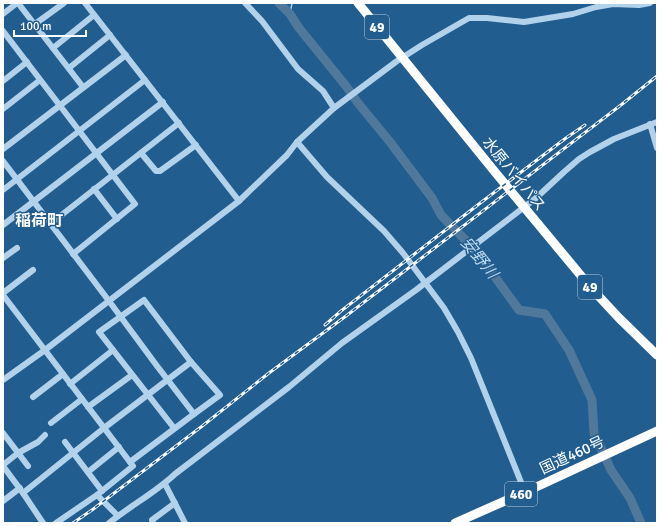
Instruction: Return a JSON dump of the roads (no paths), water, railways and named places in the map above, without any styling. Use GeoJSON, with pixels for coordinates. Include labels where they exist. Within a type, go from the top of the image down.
{"type":"FeatureCollection","features":[{"type":"Feature","properties":{"kind":"highway","name":"水原バイパス"},"geometry":{"type":"LineString","coordinates":[[358,3],[592,290],[657,355]]}},
{"type":"Feature","properties":{"kind":"highway","name":"国道460号"},"geometry":{"type":"LineString","coordinates":[[455,523],[657,431]]}},
{"type":"Feature","properties":{"kind":"street"},"geometry":{"type":"LineString","coordinates":[[3,14],[18,3],[83,87]]}},
{"type":"Feature","properties":{"kind":"street"},"geometry":{"type":"LineString","coordinates":[[35,24],[64,3]]}},
{"type":"Feature","properties":{"kind":"street"},"geometry":{"type":"LineString","coordinates":[[85,3],[240,201]]}},
{"type":"Feature","properties":{"kind":"street"},"geometry":{"type":"LineString","coordinates":[[245,3],[262,22],[298,69],[323,91],[337,106]]}},
{"type":"Feature","properties":{"kind":"street"},"geometry":{"type":"LineString","coordinates":[[3,380],[45,350],[240,201],[287,155],[297,142],[337,106],[422,44],[467,19],[487,18],[524,22],[573,14],[616,3],[639,5],[650,3]]}},
{"type":"Feature","properties":{"kind":"street"},"geometry":{"type":"LineString","coordinates":[[53,48],[94,15]]}},
{"type":"Feature","properties":{"kind":"street"},"geometry":{"type":"LineString","coordinates":[[3,31],[135,204],[73,254]]}},
{"type":"Feature","properties":{"kind":"street"},"geometry":{"type":"LineString","coordinates":[[69,68],[110,35]]}},
{"type":"Feature","properties":{"kind":"street"},"geometry":{"type":"LineString","coordinates":[[3,42],[8,38]]}},
{"type":"Feature","properties":{"kind":"street"},"geometry":{"type":"LineString","coordinates":[[3,149],[126,55]]}},
{"type":"Feature","properties":{"kind":"street"},"geometry":{"type":"LineString","coordinates":[[3,81],[27,62]]}},
{"type":"Feature","properties":{"kind":"street"},"geometry":{"type":"LineString","coordinates":[[3,109],[40,80]]}},
{"type":"Feature","properties":{"kind":"street"},"geometry":{"type":"LineString","coordinates":[[3,190],[145,80]]}},
{"type":"Feature","properties":{"kind":"street"},"geometry":{"type":"LineString","coordinates":[[3,225],[162,102]]}},
{"type":"Feature","properties":{"kind":"street"},"geometry":{"type":"LineString","coordinates":[[109,523],[165,484],[175,474],[289,387],[342,342],[429,280],[536,198],[579,159],[614,138],[657,122]]}},
{"type":"Feature","properties":{"kind":"street"},"geometry":{"type":"LineString","coordinates":[[50,224],[179,123]]}},
{"type":"Feature","properties":{"kind":"street"},"geometry":{"type":"LineString","coordinates":[[650,124],[657,148]]}},
{"type":"Feature","properties":{"kind":"street"},"geometry":{"type":"LineString","coordinates":[[297,142],[327,177],[384,231],[403,253],[444,308],[472,358],[524,492]]}},
{"type":"Feature","properties":{"kind":"street"},"geometry":{"type":"LineString","coordinates":[[141,153],[156,171],[160,171],[196,145]]}},
{"type":"Feature","properties":{"kind":"street"},"geometry":{"type":"LineString","coordinates":[[3,161],[194,414]]}},
{"type":"Feature","properties":{"kind":"street"},"geometry":{"type":"LineString","coordinates":[[94,189],[117,219]]}},
{"type":"Feature","properties":{"kind":"street"},"geometry":{"type":"LineString","coordinates":[[3,258],[17,248]]}},
{"type":"Feature","properties":{"kind":"street"},"geometry":{"type":"LineString","coordinates":[[33,270],[3,294],[133,466],[100,493],[56,523]]}},
{"type":"Feature","properties":{"kind":"street"},"geometry":{"type":"LineString","coordinates":[[130,462],[220,395],[191,362],[144,300],[99,332],[174,428]]}},
{"type":"Feature","properties":{"kind":"street"},"geometry":{"type":"LineString","coordinates":[[70,384],[113,350]]}},
{"type":"Feature","properties":{"kind":"street"},"geometry":{"type":"LineString","coordinates":[[3,501],[22,491],[73,453],[147,394],[191,362]]}},
{"type":"Feature","properties":{"kind":"street"},"geometry":{"type":"LineString","coordinates":[[33,397],[63,374]]}},
{"type":"Feature","properties":{"kind":"street"},"geometry":{"type":"LineString","coordinates":[[88,407],[132,374]]}},
{"type":"Feature","properties":{"kind":"street"},"geometry":{"type":"LineString","coordinates":[[51,423],[82,399]]}},
{"type":"Feature","properties":{"kind":"street"},"geometry":{"type":"LineString","coordinates":[[3,433],[28,466]]}},
{"type":"Feature","properties":{"kind":"street"},"geometry":{"type":"LineString","coordinates":[[43,523],[3,466],[18,453],[38,442],[45,435]]}},
{"type":"Feature","properties":{"kind":"street"},"geometry":{"type":"LineString","coordinates":[[65,442],[88,472],[100,493],[118,516]]}},
{"type":"Feature","properties":{"kind":"street"},"geometry":{"type":"LineString","coordinates":[[88,472],[119,447]]}},
{"type":"Feature","properties":{"kind":"street"},"geometry":{"type":"LineString","coordinates":[[165,484],[185,523]]}},
{"type":"Feature","properties":{"kind":"street"},"geometry":{"type":"LineString","coordinates":[[153,523],[152,520],[175,503]]}},
{"type":"Feature","properties":{"kind":"waterway","name":"安野川"},"geometry":{"type":"LineString","coordinates":[[279,3],[290,14],[299,28],[390,142],[432,198],[441,215],[477,252],[519,310],[545,314],[569,350],[592,400],[594,433],[611,470],[630,498],[641,523]]}},
{"type":"Feature","properties":{"kind":"waterway"},"geometry":{"type":"LineString","coordinates":[[290,14],[292,3]]}},
{"type":"Feature","properties":{"kind":"railway"},"geometry":{"type":"LineString","coordinates":[[73,523],[201,427],[269,373],[346,316],[657,76]]}},
{"type":"Feature","properties":{"kind":"railway"},"geometry":{"type":"LineString","coordinates":[[325,325],[479,204],[585,125]]}},
{"type":"Feature","properties":{"kind":"district","name":"稲荷町"},"geometry":{"type":"Point","coordinates":[39,221]}}]}
